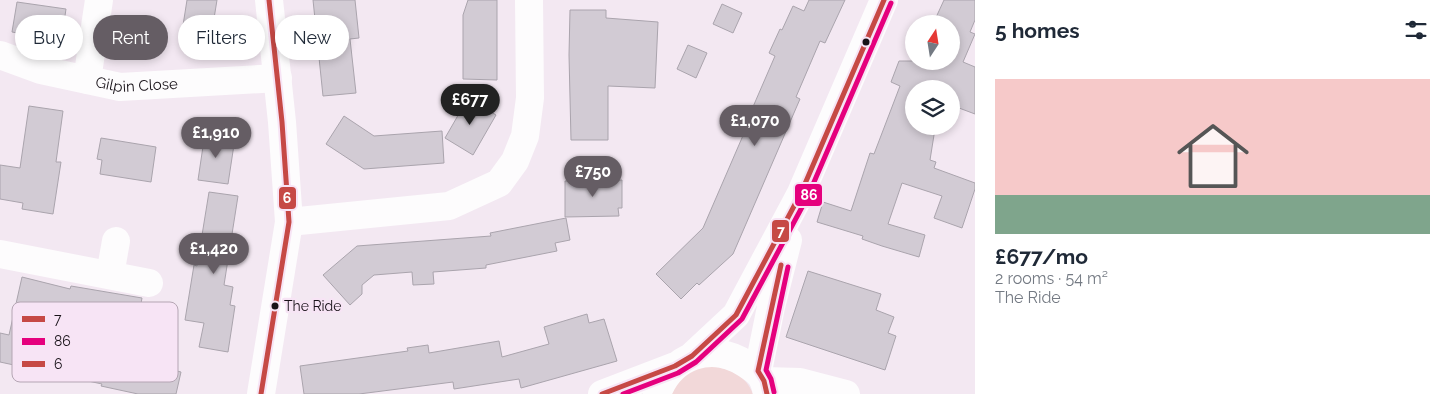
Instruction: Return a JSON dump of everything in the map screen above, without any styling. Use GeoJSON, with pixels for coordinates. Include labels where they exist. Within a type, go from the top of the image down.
{"type":"FeatureCollection","features":[{"type":"Feature","properties":{"kind":"street"},"geometry":{"type":"LineString","coordinates":[[87,80],[99,0]]}},
{"type":"Feature","properties":{"kind":"street"},"geometry":{"type":"LineString","coordinates":[[261,394],[289,222],[278,78],[269,0]]}},
{"type":"Feature","properties":{"kind":"street"},"geometry":{"type":"LineString","coordinates":[[289,222],[449,206],[499,183],[515,161],[525,136],[530,98],[530,0]]}},
{"type":"Feature","properties":{"kind":"street"},"geometry":{"type":"LineString","coordinates":[[657,394],[664,378],[736,315],[802,193],[884,0]]}},
{"type":"Feature","properties":{"kind":"street","name":"Gilpin Close"},"geometry":{"type":"LineString","coordinates":[[0,56],[41,70],[120,87],[278,78]]}},
{"type":"Feature","properties":{"kind":"street"},"geometry":{"type":"LineString","coordinates":[[763,382],[770,307],[802,193]]}},
{"type":"Feature","properties":{"kind":"street"},"geometry":{"type":"LineString","coordinates":[[110,275],[116,241]]}},
{"type":"Feature","properties":{"kind":"street"},"geometry":{"type":"LineString","coordinates":[[0,254],[149,283]]}},
{"type":"Feature","properties":{"kind":"street"},"geometry":{"type":"LineString","coordinates":[[602,394],[703,353],[727,355],[738,359],[763,382],[800,382],[846,394]]}},
{"type":"Feature","properties":{"kind":"shaded area"},"geometry":{"type":"Polygon","coordinates":[[[704,366],[727,369],[733,372],[745,380],[753,394],[669,394],[682,375],[704,366]]]}},
{"type":"Feature","properties":{"kind":"building"},"geometry":{"type":"Polygon","coordinates":[[[187,0],[217,0],[215,15],[185,15],[187,0]]]}},
{"type":"Feature","properties":{"kind":"building"},"geometry":{"type":"Polygon","coordinates":[[[313,0],[355,0],[359,38],[350,39],[356,93],[323,96],[319,60],[349,60],[349,15],[315,15],[313,0]]]}},
{"type":"Feature","properties":{"kind":"building"},"geometry":{"type":"Polygon","coordinates":[[[468,0],[497,0],[497,80],[463,79],[463,15],[468,0]]]}},
{"type":"Feature","properties":{"kind":"building"},"geometry":{"type":"Polygon","coordinates":[[[809,0],[845,0],[825,43],[820,41],[796,97],[800,99],[733,254],[699,285],[697,283],[681,299],[656,274],[703,228],[775,56],[769,53],[780,29],[782,30],[793,6],[804,11],[809,0]]]}},
{"type":"Feature","properties":{"kind":"building"},"geometry":{"type":"Polygon","coordinates":[[[944,0],[975,0],[975,20],[970,32],[975,34],[963,62],[975,67],[975,114],[960,108],[960,80],[905,80],[905,135],[934,135],[930,160],[936,162],[934,168],[975,183],[975,189],[962,228],[934,218],[942,196],[902,183],[888,224],[925,235],[919,257],[862,239],[863,236],[817,222],[823,202],[851,211],[870,153],[874,154],[900,86],[891,82],[899,61],[905,61],[905,70],[960,70],[960,15],[937,15],[944,0]]]}},
{"type":"Feature","properties":{"kind":"building"},"geometry":{"type":"Polygon","coordinates":[[[17,2],[66,9],[65,15],[15,15],[15,33],[12,32],[17,2]]]}},
{"type":"Feature","properties":{"kind":"building"},"geometry":{"type":"Polygon","coordinates":[[[722,4],[742,13],[733,33],[713,24],[722,4]]]}},
{"type":"Feature","properties":{"kind":"building"},"geometry":{"type":"Polygon","coordinates":[[[570,10],[606,10],[606,18],[658,22],[655,88],[608,86],[608,140],[571,140],[570,10]]]}},
{"type":"Feature","properties":{"kind":"building"},"geometry":{"type":"Polygon","coordinates":[[[688,45],[707,53],[696,78],[677,69],[688,45]]]}},
{"type":"Feature","properties":{"kind":"building"},"geometry":{"type":"Polygon","coordinates":[[[468,98],[496,115],[473,155],[445,138],[468,98]]]}},
{"type":"Feature","properties":{"kind":"building"},"geometry":{"type":"Polygon","coordinates":[[[29,106],[63,111],[56,162],[61,162],[53,214],[22,209],[23,203],[0,199],[0,165],[20,168],[29,106]]]}},
{"type":"Feature","properties":{"kind":"building"},"geometry":{"type":"Polygon","coordinates":[[[344,116],[374,136],[442,131],[444,163],[364,169],[326,144],[344,116]]]}},
{"type":"Feature","properties":{"kind":"building"},"geometry":{"type":"Polygon","coordinates":[[[205,133],[235,138],[228,184],[198,180],[205,133]]]}},
{"type":"Feature","properties":{"kind":"building"},"geometry":{"type":"Polygon","coordinates":[[[101,138],[156,147],[151,182],[100,174],[102,160],[97,159],[101,138]]]}},
{"type":"Feature","properties":{"kind":"building"},"geometry":{"type":"Polygon","coordinates":[[[622,180],[622,208],[618,208],[619,216],[565,217],[565,181],[622,180]]]}},
{"type":"Feature","properties":{"kind":"building"},"geometry":{"type":"Polygon","coordinates":[[[209,192],[238,196],[224,285],[233,287],[230,305],[235,306],[228,352],[199,347],[204,323],[185,320],[194,265],[197,266],[209,192]]]}},
{"type":"Feature","properties":{"kind":"building"},"geometry":{"type":"Polygon","coordinates":[[[566,218],[570,240],[555,243],[557,251],[486,265],[486,268],[433,272],[434,284],[413,285],[412,272],[374,275],[362,285],[362,294],[350,305],[323,275],[357,246],[491,236],[490,233],[566,218]]]}},
{"type":"Feature","properties":{"kind":"building"},"geometry":{"type":"Polygon","coordinates":[[[808,271],[881,294],[876,310],[894,317],[888,333],[896,336],[885,370],[786,337],[808,271]]]}},
{"type":"Feature","properties":{"kind":"building"},"geometry":{"type":"Polygon","coordinates":[[[22,277],[70,289],[71,286],[142,298],[141,302],[16,302],[22,277]]]}},
{"type":"Feature","properties":{"kind":"building"},"geometry":{"type":"Polygon","coordinates":[[[587,314],[589,323],[604,319],[617,361],[521,388],[519,379],[454,389],[453,382],[359,394],[304,394],[300,366],[408,351],[407,348],[428,345],[429,353],[499,341],[502,357],[549,344],[544,327],[587,314]]]}},
{"type":"Feature","properties":{"kind":"building"},"geometry":{"type":"Polygon","coordinates":[[[12,322],[12,365],[0,362],[0,333],[9,335],[12,322]]]}},
{"type":"Feature","properties":{"kind":"building"},"geometry":{"type":"Polygon","coordinates":[[[178,371],[181,372],[176,394],[138,394],[101,386],[102,384],[93,382],[178,382],[178,371]]]}},
{"type":"Feature","properties":{"kind":"transit line","name":"6"},"geometry":{"type":"LineString","coordinates":[[261,394],[289,222],[282,122],[269,0]]}},
{"type":"Feature","properties":{"kind":"transit line","name":"7"},"geometry":{"type":"LineString","coordinates":[[602,394],[675,366],[692,356],[736,315],[801,193],[884,0]]}},
{"type":"Feature","properties":{"kind":"transit line","name":"86"},"geometry":{"type":"LineString","coordinates":[[623,394],[678,373],[696,362],[742,319],[808,196],[891,3]]}},
{"type":"Feature","properties":{"kind":"transit line","name":"7"},"geometry":{"type":"LineString","coordinates":[[767,394],[764,381],[758,371],[781,265]]}},
{"type":"Feature","properties":{"kind":"transit line","name":"86"},"geometry":{"type":"LineString","coordinates":[[774,392],[771,379],[766,370],[788,267]]}},
{"type":"Feature","properties":{"kind":"place","name":"The Ride"},"geometry":{"type":"Point","coordinates":[275,306]}}]}
